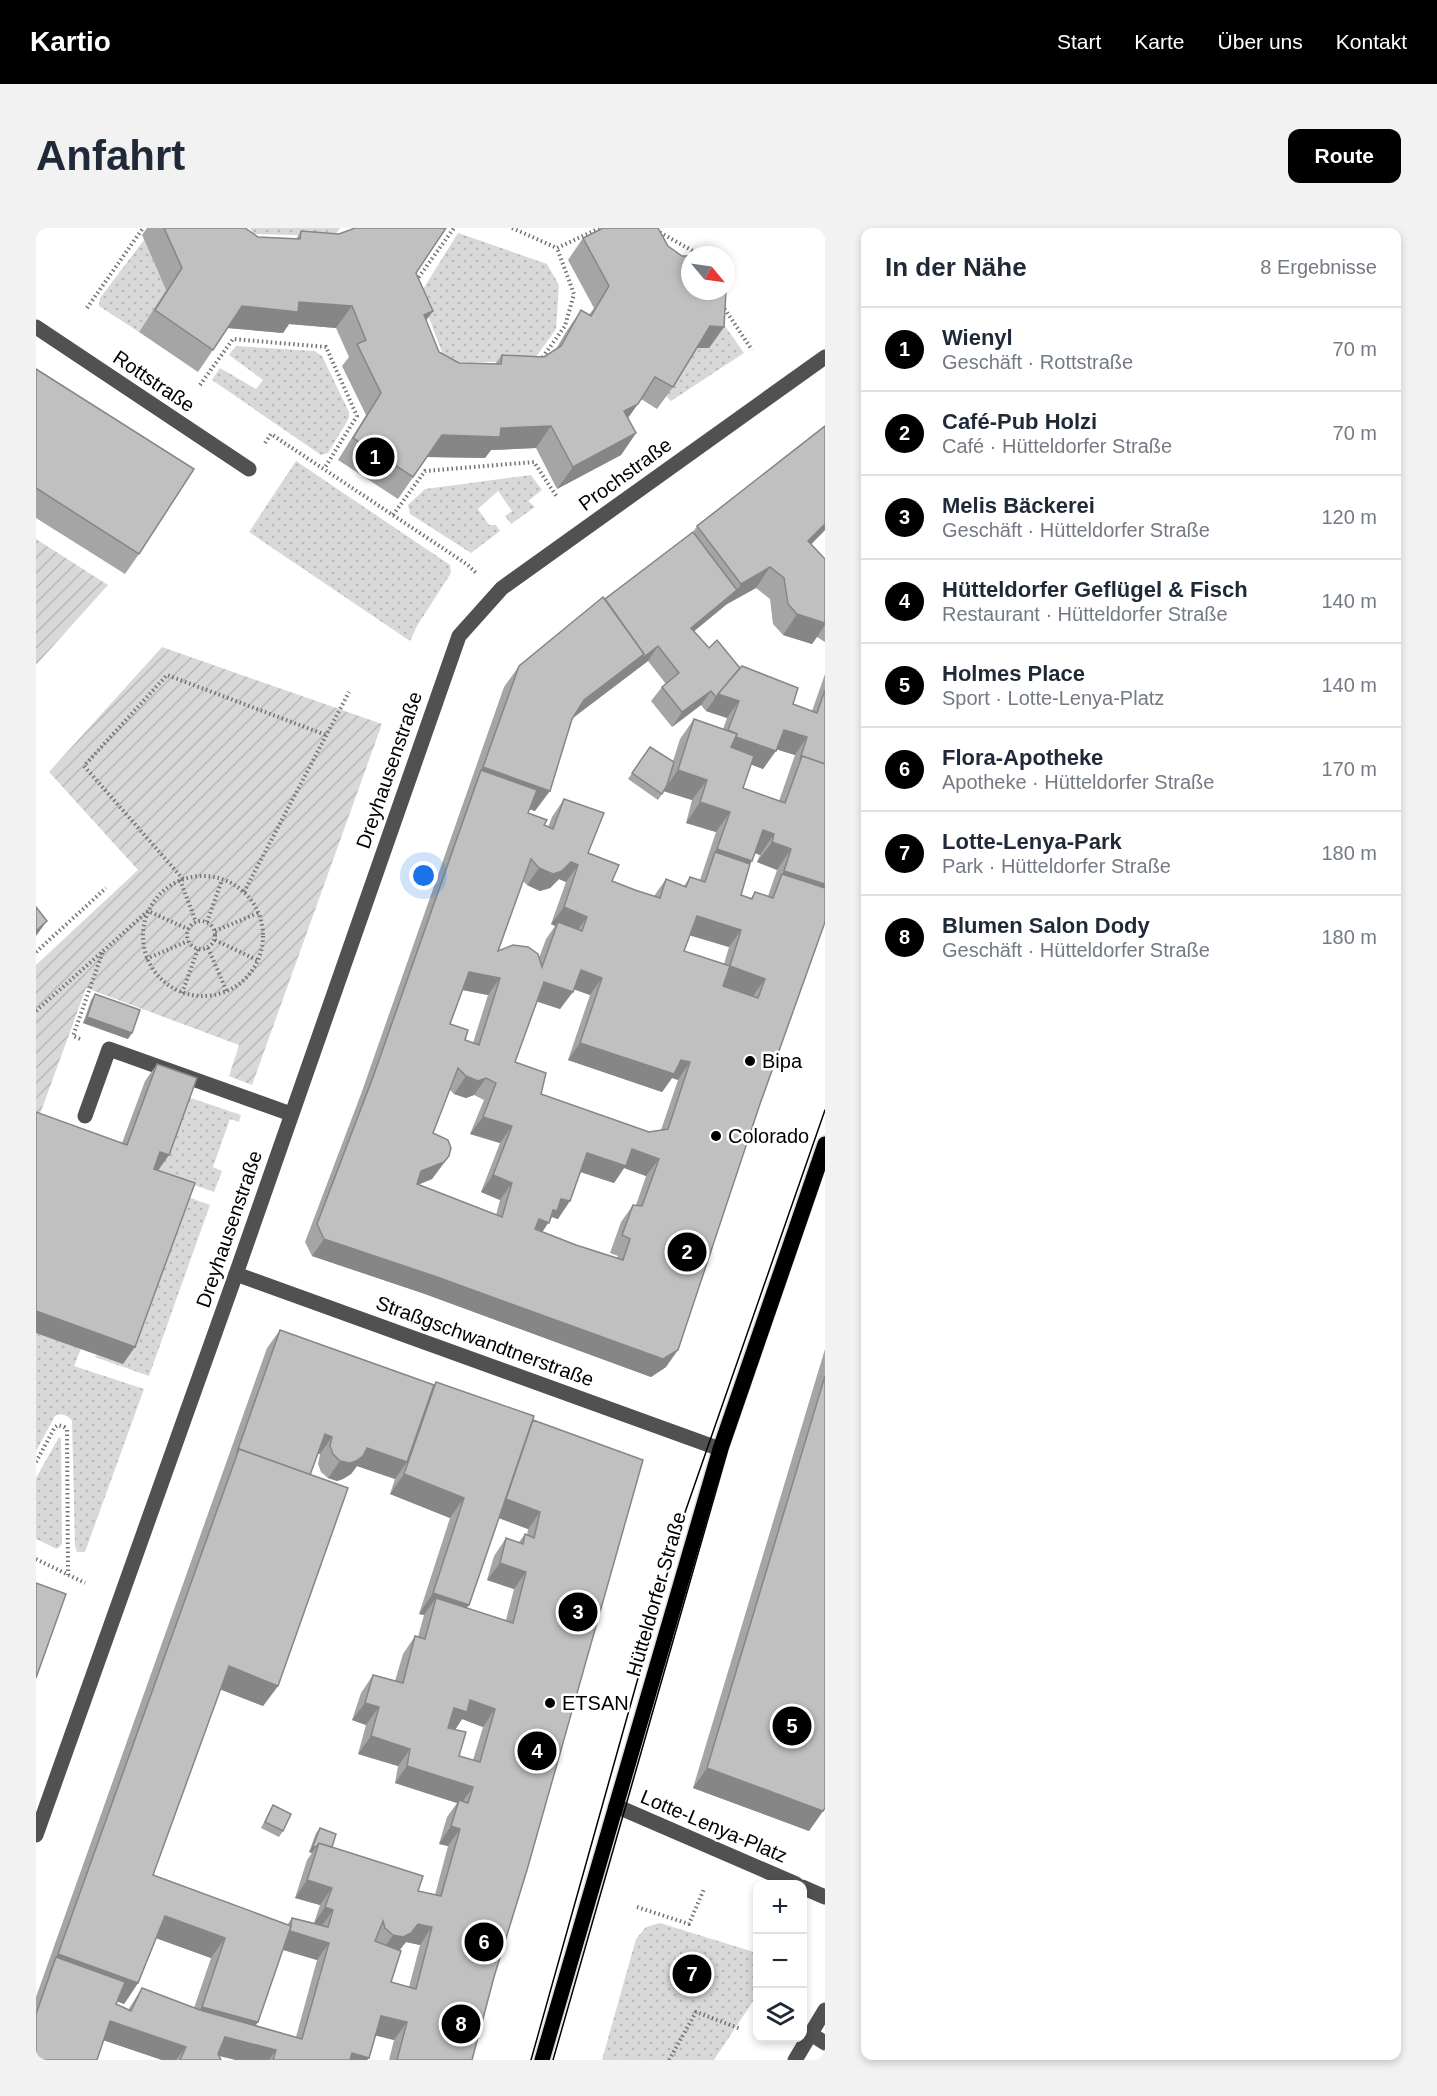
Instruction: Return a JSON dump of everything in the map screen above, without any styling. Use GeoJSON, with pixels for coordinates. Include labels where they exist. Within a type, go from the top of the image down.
{"type":"FeatureCollection","features":[{"type":"Feature","properties":{"kind":"main road","name":"Hütteldorfer Straße"},"geometry":{"type":"LineString","coordinates":[[542,2060],[720,1449],[825,1144]]}},
{"type":"Feature","properties":{"kind":"street","name":"Rottstraße"},"geometry":{"type":"LineString","coordinates":[[36,327],[249,469]]}},
{"type":"Feature","properties":{"kind":"street","name":"Prochstraße"},"geometry":{"type":"LineString","coordinates":[[459,636],[502,588],[825,357]]}},
{"type":"Feature","properties":{"kind":"street","name":"Dreyhausenstraße"},"geometry":{"type":"LineString","coordinates":[[36,1835],[236,1274],[459,636]]}},
{"type":"Feature","properties":{"kind":"street"},"geometry":{"type":"LineString","coordinates":[[85,1116],[109,1049],[291,1113]]}},
{"type":"Feature","properties":{"kind":"street","name":"Straßgschwandtnerstraße"},"geometry":{"type":"LineString","coordinates":[[236,1274],[720,1449]]}},
{"type":"Feature","properties":{"kind":"street","name":"Lotte-Lenya-Platz"},"geometry":{"type":"LineString","coordinates":[[616,1806],[787,1880]]}},
{"type":"Feature","properties":{"kind":"street","name":"Lotte-Lenya-Platz"},"geometry":{"type":"LineString","coordinates":[[807,1889],[825,1897]]}},
{"type":"Feature","properties":{"kind":"street"},"geometry":{"type":"LineString","coordinates":[[795,2060],[825,2010]]}},
{"type":"Feature","properties":{"kind":"street"},"geometry":{"type":"LineString","coordinates":[[811,2034],[825,2043]]}},
{"type":"Feature","properties":{"kind":"path"},"geometry":{"type":"LineString","coordinates":[[87,308],[142,228]]}},
{"type":"Feature","properties":{"kind":"path"},"geometry":{"type":"LineString","coordinates":[[412,287],[454,228]]}},
{"type":"Feature","properties":{"kind":"path"},"geometry":{"type":"LineString","coordinates":[[512,228],[557,248],[574,294],[565,326],[538,364]]}},
{"type":"Feature","properties":{"kind":"path"},"geometry":{"type":"LineString","coordinates":[[557,248],[600,228]]}},
{"type":"Feature","properties":{"kind":"path"},"geometry":{"type":"LineString","coordinates":[[652,228],[684,246]]}},
{"type":"Feature","properties":{"kind":"path"},"geometry":{"type":"LineString","coordinates":[[719,300],[752,350]]}},
{"type":"Feature","properties":{"kind":"path"},"geometry":{"type":"LineString","coordinates":[[200,385],[233,339],[326,347],[357,416],[324,469]]}},
{"type":"Feature","properties":{"kind":"path"},"geometry":{"type":"LineString","coordinates":[[249,469],[271,434],[468,566],[497,593]]}},
{"type":"Feature","properties":{"kind":"path"},"geometry":{"type":"LineString","coordinates":[[393,515],[425,471],[534,462],[557,497]]}},
{"type":"Feature","properties":{"kind":"path"},"geometry":{"type":"LineString","coordinates":[[196,922],[182,880],[84,766],[167,675],[326,735]]}},
{"type":"Feature","properties":{"kind":"path"},"geometry":{"type":"LineString","coordinates":[[244,892],[349,692]]}},
{"type":"Feature","properties":{"kind":"path"},"geometry":{"type":"LineString","coordinates":[[36,1011],[148,911],[163,892],[182,880],[199,876],[231,883],[244,892],[258,913],[263,934],[262,949],[257,964],[248,977],[227,992],[207,997],[182,993],[163,982],[146,959],[142,941],[148,911]]}},
{"type":"Feature","properties":{"kind":"path"},"geometry":{"type":"LineString","coordinates":[[207,922],[222,880]]}},
{"type":"Feature","properties":{"kind":"path"},"geometry":{"type":"LineString","coordinates":[[36,952],[106,888]]}},
{"type":"Feature","properties":{"kind":"path"},"geometry":{"type":"LineString","coordinates":[[148,911],[188,929]]}},
{"type":"Feature","properties":{"kind":"path"},"geometry":{"type":"LineString","coordinates":[[215,930],[258,913]]}},
{"type":"Feature","properties":{"kind":"path"},"geometry":{"type":"LineString","coordinates":[[196,922],[207,922],[215,930],[215,940],[208,948],[198,949],[188,941],[188,929],[196,922]]}},
{"type":"Feature","properties":{"kind":"path"},"geometry":{"type":"LineString","coordinates":[[215,940],[258,960]]}},
{"type":"Feature","properties":{"kind":"path"},"geometry":{"type":"LineString","coordinates":[[146,959],[188,941]]}},
{"type":"Feature","properties":{"kind":"path"},"geometry":{"type":"LineString","coordinates":[[208,948],[227,992]]}},
{"type":"Feature","properties":{"kind":"path"},"geometry":{"type":"LineString","coordinates":[[182,993],[198,949]]}},
{"type":"Feature","properties":{"kind":"path"},"geometry":{"type":"LineString","coordinates":[[104,950],[73,1036],[109,1049]]}},
{"type":"Feature","properties":{"kind":"path"},"geometry":{"type":"LineString","coordinates":[[36,1462],[56,1427],[58,1425],[64,1427],[67,1431],[68,1575]]}},
{"type":"Feature","properties":{"kind":"path"},"geometry":{"type":"LineString","coordinates":[[36,1559],[85,1583]]}},
{"type":"Feature","properties":{"kind":"path"},"geometry":{"type":"LineString","coordinates":[[637,1907],[689,1924],[704,1889]]}},
{"type":"Feature","properties":{"kind":"path"},"geometry":{"type":"LineString","coordinates":[[669,2060],[696,2012],[741,2029]]}},
{"type":"Feature","properties":{"kind":"shaded area"},"geometry":{"type":"Polygon","coordinates":[[[250,228],[340,228],[334,236],[253,234],[250,228]]]}},
{"type":"Feature","properties":{"kind":"shaded area"},"geometry":{"type":"Polygon","coordinates":[[[458,233],[547,264],[559,285],[556,329],[533,361],[446,363],[420,294],[458,233]]]}},
{"type":"Feature","properties":{"kind":"shaded area"},"geometry":{"type":"Polygon","coordinates":[[[144,240],[166,290],[139,332],[99,306],[100,298],[144,240]]]}},
{"type":"Feature","properties":{"kind":"shaded area"},"geometry":{"type":"Polygon","coordinates":[[[710,305],[744,353],[671,401],[666,396],[710,305]]]}},
{"type":"Feature","properties":{"kind":"shaded area"},"geometry":{"type":"Polygon","coordinates":[[[236,346],[314,351],[322,356],[349,412],[349,418],[328,453],[321,455],[212,380],[220,368],[256,389],[263,380],[229,355],[236,346]]]}},
{"type":"Feature","properties":{"kind":"shaded area"},"geometry":{"type":"Polygon","coordinates":[[[296,461],[450,565],[451,573],[410,641],[249,532],[296,461]]]}},
{"type":"Feature","properties":{"kind":"shaded area"},"geometry":{"type":"Polygon","coordinates":[[[531,475],[542,490],[528,501],[535,507],[511,524],[505,516],[512,511],[498,491],[478,509],[489,525],[496,525],[500,531],[471,553],[410,514],[408,505],[425,489],[531,475]]]}},
{"type":"Feature","properties":{"kind":"shaded area"},"geometry":{"type":"Polygon","coordinates":[[[36,539],[108,585],[36,665],[36,539]]]}},
{"type":"Feature","properties":{"kind":"shaded area"},"geometry":{"type":"Polygon","coordinates":[[[162,647],[382,724],[252,1085],[229,1076],[239,1045],[86,988],[36,1125],[36,965],[138,870],[49,772],[162,647]]]}},
{"type":"Feature","properties":{"kind":"shaded area"},"geometry":{"type":"Polygon","coordinates":[[[185,1096],[241,1115],[239,1122],[230,1119],[213,1167],[222,1171],[214,1192],[157,1172],[185,1096]]]}},
{"type":"Feature","properties":{"kind":"shaded area"},"geometry":{"type":"Polygon","coordinates":[[[155,1185],[210,1205],[149,1376],[95,1357],[96,1355],[123,1364],[155,1185]]]}},
{"type":"Feature","properties":{"kind":"shaded area"},"geometry":{"type":"Polygon","coordinates":[[[36,1333],[81,1349],[74,1366],[144,1389],[85,1552],[77,1552],[75,1546],[72,1421],[66,1416],[55,1416],[36,1451],[36,1333]]]}},
{"type":"Feature","properties":{"kind":"shaded area"},"geometry":{"type":"Polygon","coordinates":[[[59,1437],[61,1439],[62,1544],[57,1549],[36,1539],[36,1478],[59,1437]]]}},
{"type":"Feature","properties":{"kind":"shaded area"},"geometry":{"type":"Polygon","coordinates":[[[660,1923],[753,1952],[753,2001],[714,2060],[602,2060],[636,1939],[646,1927],[660,1923]]]}},
{"type":"Feature","properties":{"kind":"building"},"geometry":{"type":"Polygon","coordinates":[[[164,228],[245,228],[258,237],[300,239],[301,231],[339,234],[355,228],[446,228],[416,273],[433,311],[424,315],[439,352],[459,363],[501,364],[502,355],[544,357],[561,346],[581,310],[591,316],[609,286],[583,238],[603,228],[658,228],[668,246],[681,255],[681,300],[726,300],[724,327],[710,326],[673,387],[655,377],[638,404],[624,411],[636,433],[573,467],[551,426],[501,428],[500,437],[442,435],[413,477],[353,438],[381,393],[357,344],[366,340],[352,306],[299,302],[298,312],[242,306],[213,350],[155,310],[182,268],[164,228]]]}},
{"type":"Feature","properties":{"kind":"building"},"geometry":{"type":"Polygon","coordinates":[[[36,369],[194,469],[139,554],[36,488],[36,369]]]}},
{"type":"Feature","properties":{"kind":"building"},"geometry":{"type":"Polygon","coordinates":[[[825,426],[825,524],[808,541],[825,559],[825,623],[797,614],[788,604],[784,578],[770,567],[741,584],[697,526],[825,426]]]}},
{"type":"Feature","properties":{"kind":"building"},"geometry":{"type":"Polygon","coordinates":[[[693,532],[737,590],[691,628],[709,648],[717,640],[740,668],[716,697],[711,691],[682,712],[662,687],[679,673],[658,646],[640,660],[644,654],[605,599],[693,532]]]}},
{"type":"Feature","properties":{"kind":"building"},"geometry":{"type":"Polygon","coordinates":[[[603,597],[644,654],[584,700],[572,719],[550,791],[483,767],[519,666],[603,597]]]}},
{"type":"Feature","properties":{"kind":"building"},"geometry":{"type":"Polygon","coordinates":[[[742,666],[798,688],[793,704],[817,713],[825,690],[825,764],[802,756],[800,759],[807,737],[784,730],[776,751],[736,737],[737,734],[728,730],[739,701],[718,694],[742,666]]]}},
{"type":"Feature","properties":{"kind":"building"},"geometry":{"type":"Polygon","coordinates":[[[694,719],[737,734],[731,747],[754,756],[743,788],[785,803],[802,756],[825,764],[825,884],[784,871],[791,849],[772,842],[774,834],[763,830],[752,861],[717,849],[730,812],[700,802],[707,780],[678,770],[694,719]]]}},
{"type":"Feature","properties":{"kind":"building"},"geometry":{"type":"Polygon","coordinates":[[[650,747],[674,762],[662,794],[632,773],[650,747]]]}},
{"type":"Feature","properties":{"kind":"building"},"geometry":{"type":"Polygon","coordinates":[[[481,770],[537,790],[528,813],[547,820],[544,825],[553,829],[564,799],[604,813],[588,853],[619,865],[612,881],[635,890],[660,898],[666,879],[686,887],[690,877],[705,882],[715,852],[750,864],[741,895],[752,899],[755,892],[773,898],[782,874],[825,888],[825,922],[760,1104],[678,1350],[663,1359],[437,1277],[324,1239],[317,1224],[373,1077],[481,770]],[[531,859],[498,951],[513,945],[528,947],[538,954],[542,967],[558,922],[582,931],[587,917],[564,907],[578,865],[571,862],[562,871],[553,874],[539,868],[531,859]],[[697,916],[684,951],[730,966],[741,930],[697,916]],[[730,966],[723,986],[758,998],[765,979],[730,966]],[[581,970],[573,992],[544,982],[515,1062],[546,1073],[541,1094],[649,1132],[668,1129],[690,1062],[681,1060],[674,1074],[580,1043],[602,978],[581,970]],[[469,972],[450,1024],[468,1030],[465,1040],[479,1045],[500,978],[469,972]],[[458,1068],[433,1133],[448,1140],[451,1148],[449,1156],[444,1162],[421,1171],[417,1184],[502,1217],[512,1183],[493,1175],[512,1126],[483,1117],[496,1083],[486,1078],[478,1081],[466,1076],[458,1068]],[[632,1149],[626,1166],[587,1153],[570,1201],[561,1199],[557,1211],[553,1210],[549,1223],[539,1219],[535,1229],[623,1260],[630,1239],[622,1235],[633,1205],[642,1206],[659,1159],[632,1149]]]}},
{"type":"Feature","properties":{"kind":"building"},"geometry":{"type":"Polygon","coordinates":[[[36,907],[47,921],[36,931],[36,907]]]}},
{"type":"Feature","properties":{"kind":"building"},"geometry":{"type":"Polygon","coordinates":[[[95,994],[140,1010],[132,1033],[87,1017],[95,994]]]}},
{"type":"Feature","properties":{"kind":"building"},"geometry":{"type":"Polygon","coordinates":[[[157,1064],[197,1078],[169,1155],[160,1152],[154,1169],[195,1183],[135,1347],[36,1311],[36,1112],[127,1145],[157,1064]]]}},
{"type":"Feature","properties":{"kind":"building"},"geometry":{"type":"Polygon","coordinates":[[[280,1330],[434,1385],[407,1462],[367,1448],[363,1456],[356,1461],[350,1463],[340,1461],[333,1454],[330,1446],[332,1437],[325,1434],[310,1475],[239,1449],[237,1452],[280,1330]]]}},
{"type":"Feature","properties":{"kind":"building"},"geometry":{"type":"Polygon","coordinates":[[[825,1376],[825,1808],[823,1811],[707,1768],[825,1376]]]}},
{"type":"Feature","properties":{"kind":"building"},"geometry":{"type":"Polygon","coordinates":[[[436,1382],[534,1416],[469,1605],[433,1593],[464,1498],[404,1474],[436,1382]]]}},
{"type":"Feature","properties":{"kind":"building"},"geometry":{"type":"Polygon","coordinates":[[[533,1420],[643,1460],[472,2060],[397,2060],[407,2022],[381,2016],[369,2058],[352,2053],[350,2060],[273,2060],[276,2050],[225,2037],[218,2054],[221,2060],[180,2060],[186,2047],[110,2021],[97,2060],[36,2060],[36,2014],[56,1957],[125,1982],[116,2004],[131,2011],[142,1988],[200,2010],[302,2039],[329,1943],[290,1931],[292,1918],[328,1927],[333,1910],[325,1907],[332,1888],[307,1880],[319,1843],[423,1876],[418,1891],[441,1896],[460,1829],[451,1826],[459,1800],[468,1803],[473,1787],[407,1766],[410,1749],[371,1736],[379,1707],[365,1703],[373,1675],[403,1683],[415,1636],[425,1639],[436,1598],[513,1623],[526,1572],[500,1563],[506,1538],[523,1544],[525,1534],[534,1538],[540,1512],[506,1499],[533,1420]],[[470,1700],[467,1712],[454,1708],[448,1728],[466,1732],[459,1756],[480,1762],[495,1709],[470,1700]],[[383,1921],[375,1941],[401,1951],[391,1982],[416,1989],[432,1927],[418,1924],[411,1933],[403,1937],[393,1935],[385,1928],[383,1921]]]}},
{"type":"Feature","properties":{"kind":"building"},"geometry":{"type":"Polygon","coordinates":[[[239,1449],[348,1488],[278,1686],[229,1666],[153,1875],[291,1926],[258,2022],[202,2007],[225,1938],[165,1916],[138,1983],[58,1954],[239,1449]]]}},
{"type":"Feature","properties":{"kind":"building"},"geometry":{"type":"Polygon","coordinates":[[[36,1583],[66,1594],[36,1678],[36,1583]]]}},
{"type":"Feature","properties":{"kind":"building"},"geometry":{"type":"Polygon","coordinates":[[[273,1805],[291,1814],[283,1831],[265,1822],[273,1805]]]}},
{"type":"Feature","properties":{"kind":"building"},"geometry":{"type":"Polygon","coordinates":[[[320,1828],[336,1834],[332,1847],[319,1843],[316,1847],[313,1846],[320,1828]]]}},
{"type":"Feature","properties":{"kind":"tram line"},"geometry":{"type":"LineString","coordinates":[[531,2060],[682,1521],[825,1110]]}},
{"type":"Feature","properties":{"kind":"tram line"},"geometry":{"type":"LineString","coordinates":[[553,2060],[728,1449],[825,1168]]}},
{"type":"Feature","properties":{"kind":"place","name":"Wienyl"},"geometry":{"type":"Point","coordinates":[375,457]}},
{"type":"Feature","properties":{"kind":"place","name":"Bipa"},"geometry":{"type":"Point","coordinates":[750,1061]}},
{"type":"Feature","properties":{"kind":"place","name":"Colorado"},"geometry":{"type":"Point","coordinates":[716,1136]}},
{"type":"Feature","properties":{"kind":"place","name":"Café-Pub Holzi"},"geometry":{"type":"Point","coordinates":[687,1252]}},
{"type":"Feature","properties":{"kind":"place","name":"Melis Bäckerei"},"geometry":{"type":"Point","coordinates":[578,1612]}},
{"type":"Feature","properties":{"kind":"place","name":"ETSAN"},"geometry":{"type":"Point","coordinates":[550,1703]}},
{"type":"Feature","properties":{"kind":"place","name":"Holmes Place"},"geometry":{"type":"Point","coordinates":[792,1726]}},
{"type":"Feature","properties":{"kind":"place","name":"Hütteldorfer Geflügel & Fisch"},"geometry":{"type":"Point","coordinates":[537,1751]}},
{"type":"Feature","properties":{"kind":"place","name":"Flora-Apotheke"},"geometry":{"type":"Point","coordinates":[484,1942]}},
{"type":"Feature","properties":{"kind":"place","name":"Lotte-Lenya-Park"},"geometry":{"type":"Point","coordinates":[692,1974]}},
{"type":"Feature","properties":{"kind":"place","name":"Blumen Salon Dody"},"geometry":{"type":"Point","coordinates":[461,2024]}}]}
